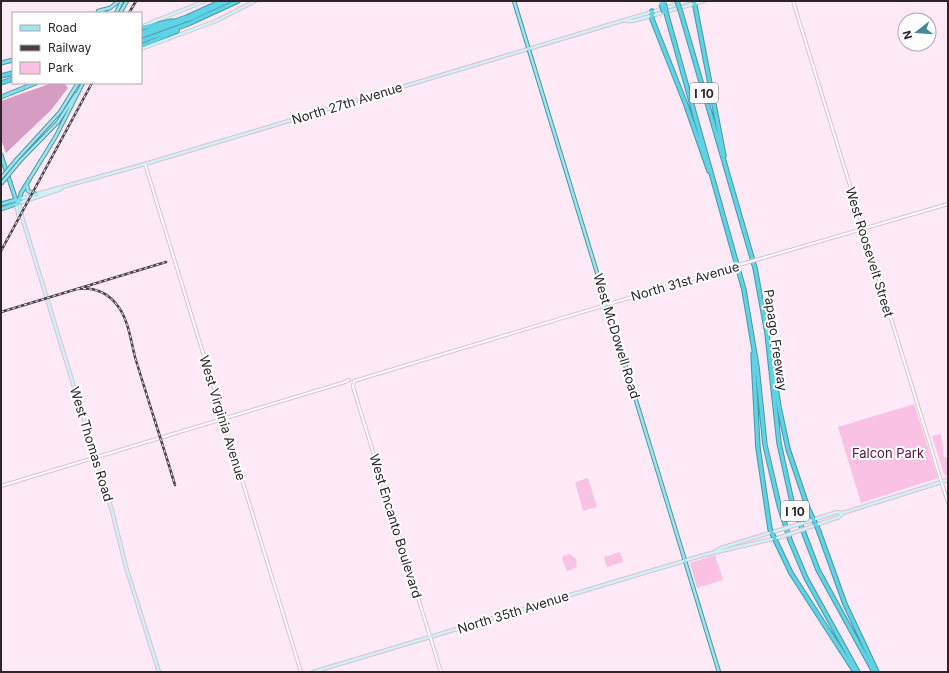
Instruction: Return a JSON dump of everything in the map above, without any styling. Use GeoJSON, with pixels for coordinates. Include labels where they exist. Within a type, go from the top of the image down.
{"type":"FeatureCollection","features":[{"type":"Feature","properties":{"kind":"highway"},"geometry":{"type":"LineString","coordinates":[[142,35],[222,1]]}},
{"type":"Feature","properties":{"kind":"highway"},"geometry":{"type":"LineString","coordinates":[[142,35],[194,17],[228,1]]}},
{"type":"Feature","properties":{"kind":"highway"},"geometry":{"type":"LineString","coordinates":[[142,48],[238,1]]}},
{"type":"Feature","properties":{"kind":"highway","name":"Papago Freeway"},"geometry":{"type":"LineString","coordinates":[[677,1],[755,268],[767,333],[778,439],[784,473],[794,507],[820,575],[876,672]]}},
{"type":"Feature","properties":{"kind":"highway","name":"Papago Freeway"},"geometry":{"type":"LineString","coordinates":[[662,2],[744,290],[752,334],[765,445],[782,516],[806,578],[856,672]]}},
{"type":"Feature","properties":{"kind":"highway"},"geometry":{"type":"LineString","coordinates":[[694,3],[727,173]]}},
{"type":"Feature","properties":{"kind":"highway"},"geometry":{"type":"LineString","coordinates":[[652,11],[651,16],[717,192]]}},
{"type":"Feature","properties":{"kind":"highway"},"geometry":{"type":"LineString","coordinates":[[142,28],[187,17]]}},
{"type":"Feature","properties":{"kind":"highway"},"geometry":{"type":"LineString","coordinates":[[142,41],[198,20]]}},
{"type":"Feature","properties":{"kind":"highway"},"geometry":{"type":"LineString","coordinates":[[1,63],[12,60]]}},
{"type":"Feature","properties":{"kind":"highway"},"geometry":{"type":"LineString","coordinates":[[1,77],[12,74]]}},
{"type":"Feature","properties":{"kind":"highway"},"geometry":{"type":"LineString","coordinates":[[1,83],[12,79]]}},
{"type":"Feature","properties":{"kind":"highway"},"geometry":{"type":"LineString","coordinates":[[1,96],[33,84]]}},
{"type":"Feature","properties":{"kind":"highway","name":"West Thomas Road"},"geometry":{"type":"LineString","coordinates":[[1,155],[18,201]]}},
{"type":"Feature","properties":{"kind":"highway"},"geometry":{"type":"LineString","coordinates":[[18,201],[21,192],[30,180]]}},
{"type":"Feature","properties":{"kind":"highway","name":"North 27th Avenue"},"geometry":{"type":"LineString","coordinates":[[1,204],[18,201]]}},
{"type":"Feature","properties":{"kind":"highway","name":"North 27th Avenue"},"geometry":{"type":"LineString","coordinates":[[1,209],[18,201]]}},
{"type":"Feature","properties":{"kind":"highway"},"geometry":{"type":"LineString","coordinates":[[767,333],[785,440],[814,526],[845,604],[876,672]]}},
{"type":"Feature","properties":{"kind":"highway"},"geometry":{"type":"LineString","coordinates":[[752,334],[758,448],[774,532],[791,572],[856,672]]}},
{"type":"Feature","properties":{"kind":"main road"},"geometry":{"type":"LineString","coordinates":[[102,12],[98,11],[110,8],[119,1]]}},
{"type":"Feature","properties":{"kind":"main road"},"geometry":{"type":"LineString","coordinates":[[116,12],[122,1]]}},
{"type":"Feature","properties":{"kind":"main road"},"geometry":{"type":"LineString","coordinates":[[121,12],[127,1]]}},
{"type":"Feature","properties":{"kind":"main road"},"geometry":{"type":"LineString","coordinates":[[142,28],[205,1]]}},
{"type":"Feature","properties":{"kind":"main road"},"geometry":{"type":"LineString","coordinates":[[142,48],[216,21],[255,1]]}},
{"type":"Feature","properties":{"kind":"main road","name":"West McDowell Road"},"geometry":{"type":"LineString","coordinates":[[514,1],[719,672]]}},
{"type":"Feature","properties":{"kind":"main road","name":"North 27th Avenue"},"geometry":{"type":"LineString","coordinates":[[18,201],[688,1]]}},
{"type":"Feature","properties":{"kind":"main road","name":"North 27th Avenue"},"geometry":{"type":"LineString","coordinates":[[625,21],[633,21],[704,1]]}},
{"type":"Feature","properties":{"kind":"main road"},"geometry":{"type":"LineString","coordinates":[[1,178],[60,112],[77,84]]}},
{"type":"Feature","properties":{"kind":"main road"},"geometry":{"type":"LineString","coordinates":[[1,184],[58,122],[82,84]]}},
{"type":"Feature","properties":{"kind":"main road"},"geometry":{"type":"LineString","coordinates":[[36,194],[27,190],[30,180],[58,132],[82,84]]}},
{"type":"Feature","properties":{"kind":"main road","name":"North 27th Avenue"},"geometry":{"type":"LineString","coordinates":[[18,201],[36,194],[69,186]]}},
{"type":"Feature","properties":{"kind":"main road","name":"West Thomas Road"},"geometry":{"type":"LineString","coordinates":[[18,201],[19,216],[22,217],[96,457],[118,532],[126,567],[159,672]]}},
{"type":"Feature","properties":{"kind":"main road","name":"North 35th Avenue"},"geometry":{"type":"LineString","coordinates":[[313,672],[714,552],[776,538],[839,517],[843,513],[948,480]]}},
{"type":"Feature","properties":{"kind":"main road","name":"North 35th Avenue"},"geometry":{"type":"LineString","coordinates":[[714,552],[721,548],[837,512],[843,513]]}},
{"type":"Feature","properties":{"kind":"street","name":"West Roosevelt Street"},"geometry":{"type":"LineString","coordinates":[[793,1],[948,503]]}},
{"type":"Feature","properties":{"kind":"street","name":"West Virginia Avenue"},"geometry":{"type":"LineString","coordinates":[[144,164],[301,672]]}},
{"type":"Feature","properties":{"kind":"street","name":"North 31st Avenue"},"geometry":{"type":"LineString","coordinates":[[354,381],[607,304],[948,204]]}},
{"type":"Feature","properties":{"kind":"street"},"geometry":{"type":"LineString","coordinates":[[1,486],[349,380]]}},
{"type":"Feature","properties":{"kind":"street","name":"West Encanto Boulevard"},"geometry":{"type":"LineString","coordinates":[[354,381],[353,387],[441,672]]}},
{"type":"Feature","properties":{"kind":"green space","name":"Falcon Park"},"geometry":{"type":"Polygon","coordinates":[[[914,404],[938,478],[861,503],[838,427],[914,404]]]}},
{"type":"Feature","properties":{"kind":"green space"},"geometry":{"type":"Polygon","coordinates":[[[941,434],[944,457],[948,458],[948,475],[946,476],[944,474],[932,436],[941,434]]]}},
{"type":"Feature","properties":{"kind":"green space"},"geometry":{"type":"Polygon","coordinates":[[[588,478],[597,507],[583,511],[575,482],[588,478]]]}},
{"type":"Feature","properties":{"kind":"green space"},"geometry":{"type":"Polygon","coordinates":[[[620,552],[623,562],[607,567],[604,557],[620,552]]]}},
{"type":"Feature","properties":{"kind":"green space"},"geometry":{"type":"Polygon","coordinates":[[[570,554],[576,559],[577,567],[567,571],[562,559],[563,556],[570,554]]]}},
{"type":"Feature","properties":{"kind":"green space"},"geometry":{"type":"Polygon","coordinates":[[[715,555],[723,580],[697,588],[690,563],[715,555]]]}},
{"type":"Feature","properties":{"kind":"shaded area"},"geometry":{"type":"Polygon","coordinates":[[[49,84],[65,84],[68,88],[51,110],[6,153],[1,139],[1,101],[49,84]]]}},
{"type":"Feature","properties":{"kind":"railway"},"geometry":{"type":"LineString","coordinates":[[130,12],[136,1]]}},
{"type":"Feature","properties":{"kind":"railway"},"geometry":{"type":"LineString","coordinates":[[1,251],[91,84]]}},
{"type":"Feature","properties":{"kind":"railway"},"geometry":{"type":"LineString","coordinates":[[1,312],[166,262]]}},
{"type":"Feature","properties":{"kind":"railway"},"geometry":{"type":"LineString","coordinates":[[77,289],[99,291],[113,300],[121,310],[129,330],[135,357],[175,485]]}}]}
